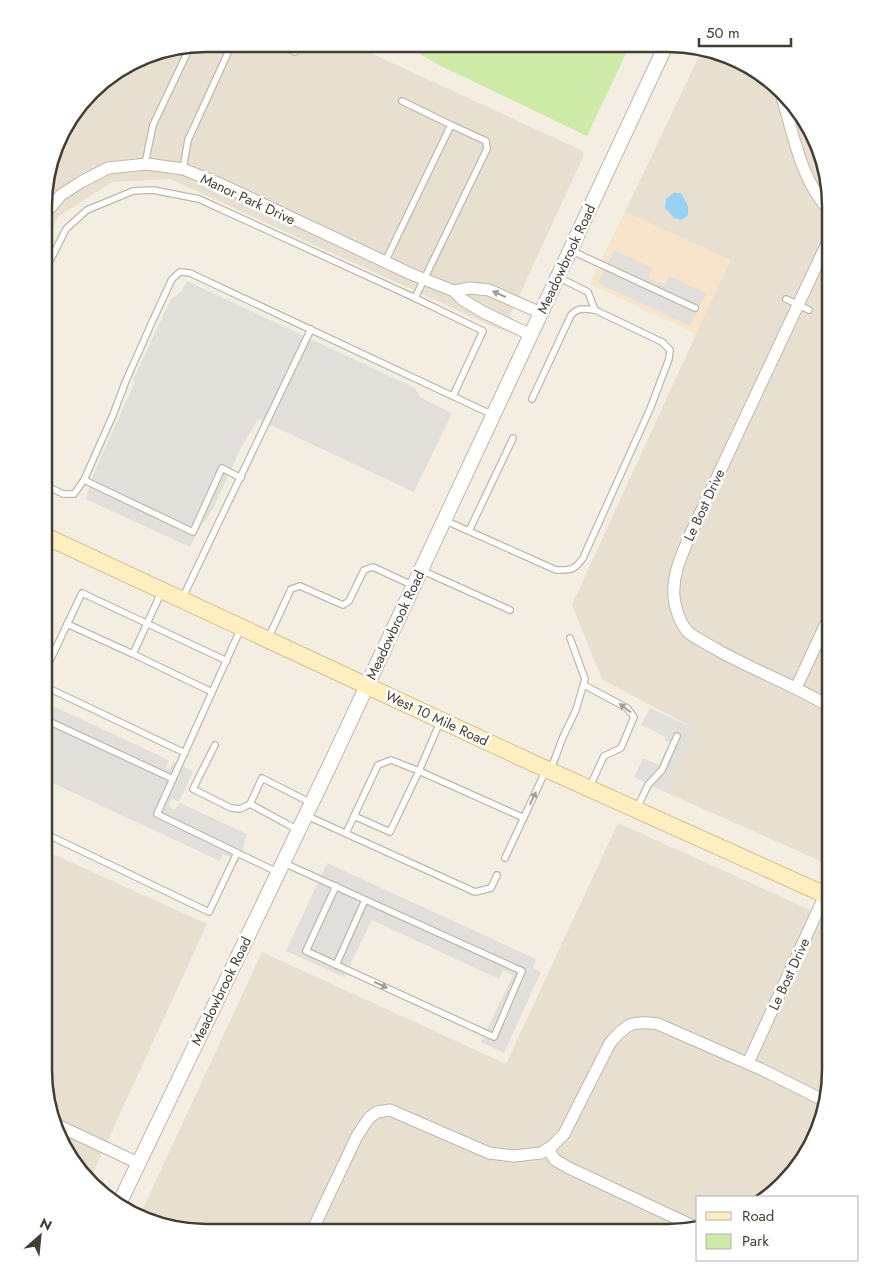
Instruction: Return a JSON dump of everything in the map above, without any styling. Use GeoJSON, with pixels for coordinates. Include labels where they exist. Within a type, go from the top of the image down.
{"type":"FeatureCollection","features":[{"type":"Feature","properties":{"kind":"main road","name":"West 10 Mile Road"},"geometry":{"type":"LineString","coordinates":[[52,539],[636,810],[821,889]]}},
{"type":"Feature","properties":{"kind":"street","name":"Meadowbrook Road"},"geometry":{"type":"LineString","coordinates":[[122,1198],[308,809],[663,52]]}},
{"type":"Feature","properties":{"kind":"street"},"geometry":{"type":"LineString","coordinates":[[785,108],[806,174],[821,200]]}},
{"type":"Feature","properties":{"kind":"street","name":"Manor Park Drive"},"geometry":{"type":"LineString","coordinates":[[52,206],[61,195],[108,168],[145,164],[183,169],[218,183],[385,262],[454,291],[463,300],[476,308],[531,335]]}},
{"type":"Feature","properties":{"kind":"street","name":"Le Bost Drive"},"geometry":{"type":"LineString","coordinates":[[821,702],[736,660],[689,632],[679,618],[674,597],[678,563],[822,254]]}},
{"type":"Feature","properties":{"kind":"street","name":"Manor Park Drive"},"geometry":{"type":"LineString","coordinates":[[454,291],[470,288],[489,290],[541,313]]}},
{"type":"Feature","properties":{"kind":"street"},"geometry":{"type":"LineString","coordinates":[[796,688],[822,633]]}},
{"type":"Feature","properties":{"kind":"street","name":"Le Bost Drive"},"geometry":{"type":"LineString","coordinates":[[748,1063],[821,907]]}},
{"type":"Feature","properties":{"kind":"street"},"geometry":{"type":"LineString","coordinates":[[315,1224],[358,1136],[369,1118],[377,1112],[390,1110],[489,1153],[514,1156],[541,1153],[548,1150],[564,1134],[610,1043],[629,1024],[642,1021],[658,1024],[748,1063],[819,1098]]}},
{"type":"Feature","properties":{"kind":"street"},"geometry":{"type":"LineString","coordinates":[[64,1128],[138,1164]]}},
{"type":"Feature","properties":{"kind":"street"},"geometry":{"type":"LineString","coordinates":[[548,1150],[555,1160],[569,1168],[685,1222]]}},
{"type":"Feature","properties":{"kind":"lane"},"geometry":{"type":"LineString","coordinates":[[183,169],[188,140],[228,53]]}},
{"type":"Feature","properties":{"kind":"lane"},"geometry":{"type":"LineString","coordinates":[[145,164],[153,125],[186,54]]}},
{"type":"Feature","properties":{"kind":"lane"},"geometry":{"type":"LineString","coordinates":[[402,101],[486,141],[488,146],[416,298]]}},
{"type":"Feature","properties":{"kind":"lane"},"geometry":{"type":"LineString","coordinates":[[385,262],[451,125]]}},
{"type":"Feature","properties":{"kind":"lane"},"geometry":{"type":"LineString","coordinates":[[52,257],[66,229],[87,210],[132,191],[154,190],[199,199],[416,298],[483,331],[453,396]]}},
{"type":"Feature","properties":{"kind":"lane"},"geometry":{"type":"LineString","coordinates":[[570,250],[695,308]]}},
{"type":"Feature","properties":{"kind":"lane"},"geometry":{"type":"LineString","coordinates":[[52,488],[63,494],[74,494],[84,480],[152,322],[172,279],[180,272],[190,273],[493,415]]}},
{"type":"Feature","properties":{"kind":"lane"},"geometry":{"type":"LineString","coordinates":[[558,277],[588,292],[595,310]]}},
{"type":"Feature","properties":{"kind":"lane"},"geometry":{"type":"LineString","coordinates":[[786,299],[809,310]]}},
{"type":"Feature","properties":{"kind":"lane"},"geometry":{"type":"LineString","coordinates":[[444,520],[556,570],[572,570],[577,568],[650,409],[669,360],[670,350],[662,342],[595,310],[580,308],[575,310],[572,315],[532,399]]}},
{"type":"Feature","properties":{"kind":"lane"},"geometry":{"type":"LineString","coordinates":[[182,600],[311,329]]}},
{"type":"Feature","properties":{"kind":"lane"},"geometry":{"type":"LineString","coordinates":[[470,531],[514,438]]}},
{"type":"Feature","properties":{"kind":"lane"},"geometry":{"type":"LineString","coordinates":[[84,480],[193,532],[222,468],[241,478]]}},
{"type":"Feature","properties":{"kind":"lane"},"geometry":{"type":"LineString","coordinates":[[267,640],[291,589],[300,586],[343,605],[349,601],[364,570],[373,567],[413,586]]}},
{"type":"Feature","properties":{"kind":"lane"},"geometry":{"type":"LineString","coordinates":[[420,570],[510,610]]}},
{"type":"Feature","properties":{"kind":"lane"},"geometry":{"type":"LineString","coordinates":[[133,654],[162,591]]}},
{"type":"Feature","properties":{"kind":"lane"},"geometry":{"type":"LineString","coordinates":[[52,655],[82,593],[227,661]]}},
{"type":"Feature","properties":{"kind":"lane"},"geometry":{"type":"LineString","coordinates":[[67,624],[212,692]]}},
{"type":"Feature","properties":{"kind":"lane"},"geometry":{"type":"LineString","coordinates":[[241,628],[157,814],[237,853],[336,886],[522,971],[494,1037],[306,951],[336,886]]}},
{"type":"Feature","properties":{"kind":"lane"},"geometry":{"type":"LineString","coordinates":[[505,858],[549,770],[576,710],[586,679],[570,638]]}},
{"type":"Feature","properties":{"kind":"lane"},"geometry":{"type":"LineString","coordinates":[[584,685],[627,708],[634,716],[621,748],[604,756],[589,788]]}},
{"type":"Feature","properties":{"kind":"lane"},"geometry":{"type":"LineString","coordinates":[[52,690],[184,753]]}},
{"type":"Feature","properties":{"kind":"lane"},"geometry":{"type":"LineString","coordinates":[[354,816],[390,832],[441,720]]}},
{"type":"Feature","properties":{"kind":"lane"},"geometry":{"type":"LineString","coordinates":[[52,723],[173,779]]}},
{"type":"Feature","properties":{"kind":"lane"},"geometry":{"type":"LineString","coordinates":[[636,810],[648,785],[662,770],[677,736]]}},
{"type":"Feature","properties":{"kind":"lane"},"geometry":{"type":"LineString","coordinates":[[215,745],[193,789],[231,808],[240,809],[250,804],[262,778],[346,833],[475,892],[491,888],[497,875]]}},
{"type":"Feature","properties":{"kind":"lane"},"geometry":{"type":"LineString","coordinates":[[346,833],[378,765],[390,760],[524,818]]}},
{"type":"Feature","properties":{"kind":"lane"},"geometry":{"type":"LineString","coordinates":[[250,804],[298,830]]}},
{"type":"Feature","properties":{"kind":"lane"},"geometry":{"type":"LineString","coordinates":[[52,837],[209,912],[237,853]]}},
{"type":"Feature","properties":{"kind":"lane"},"geometry":{"type":"LineString","coordinates":[[336,965],[365,900]]}},
{"type":"Feature","properties":{"kind":"shaded area"},"geometry":{"type":"Polygon","coordinates":[[[196,53],[370,53],[583,151],[583,157],[503,331],[170,179],[112,182],[58,217],[52,230],[52,206],[58,166],[68,138],[78,121],[105,91],[121,78],[138,68],[176,55],[196,53]]]}},
{"type":"Feature","properties":{"kind":"shaded area"},"geometry":{"type":"Polygon","coordinates":[[[699,56],[736,68],[753,78],[769,91],[796,121],[810,147],[816,166],[822,206],[821,861],[665,792],[695,729],[602,679],[572,605],[730,260],[625,212],[699,56]]]}},
{"type":"Feature","properties":{"kind":"shaded area"},"geometry":{"type":"Polygon","coordinates":[[[625,212],[730,260],[696,334],[590,284],[625,212]]]}},
{"type":"Feature","properties":{"kind":"shaded area"},"geometry":{"type":"Polygon","coordinates":[[[614,250],[652,268],[648,278],[664,286],[669,276],[706,293],[690,326],[598,283],[614,250]]]}},
{"type":"Feature","properties":{"kind":"shaded area"},"geometry":{"type":"Polygon","coordinates":[[[187,281],[415,388],[421,398],[452,413],[414,492],[258,419],[242,446],[214,506],[207,519],[200,526],[190,547],[86,499],[92,477],[135,382],[133,380],[171,299],[181,292],[187,281]]]}},
{"type":"Feature","properties":{"kind":"shaded area"},"geometry":{"type":"Polygon","coordinates":[[[52,706],[169,760],[167,769],[170,768],[173,762],[193,771],[179,802],[172,799],[169,802],[172,809],[175,809],[180,803],[247,834],[239,861],[223,854],[220,861],[52,783],[52,706]]]}},
{"type":"Feature","properties":{"kind":"shaded area"},"geometry":{"type":"Polygon","coordinates":[[[650,708],[695,729],[665,792],[634,777],[643,758],[659,765],[669,743],[665,740],[666,737],[641,725],[650,708]]]}},
{"type":"Feature","properties":{"kind":"shaded area"},"geometry":{"type":"Polygon","coordinates":[[[618,823],[821,915],[821,1080],[819,1100],[806,1138],[796,1155],[783,1171],[755,1196],[696,1196],[696,1220],[668,1224],[206,1224],[166,1218],[143,1210],[262,952],[506,1064],[618,823]]]}},
{"type":"Feature","properties":{"kind":"shaded area"},"geometry":{"type":"Polygon","coordinates":[[[52,854],[207,924],[93,1173],[78,1155],[68,1138],[58,1110],[54,1090],[52,1070],[52,854]]]}},
{"type":"Feature","properties":{"kind":"shaded area"},"geometry":{"type":"Polygon","coordinates":[[[327,863],[536,959],[533,968],[541,972],[504,1053],[481,1042],[513,975],[503,970],[499,979],[372,920],[344,977],[286,951],[327,863]]]}},
{"type":"Feature","properties":{"kind":"green space"},"geometry":{"type":"Polygon","coordinates":[[[627,52],[587,136],[439,65],[417,53],[627,52]]]}},
{"type":"Feature","properties":{"kind":"water"},"geometry":{"type":"Polygon","coordinates":[[[674,193],[681,193],[688,206],[688,215],[681,220],[674,218],[665,208],[666,199],[674,193]]]}}]}
